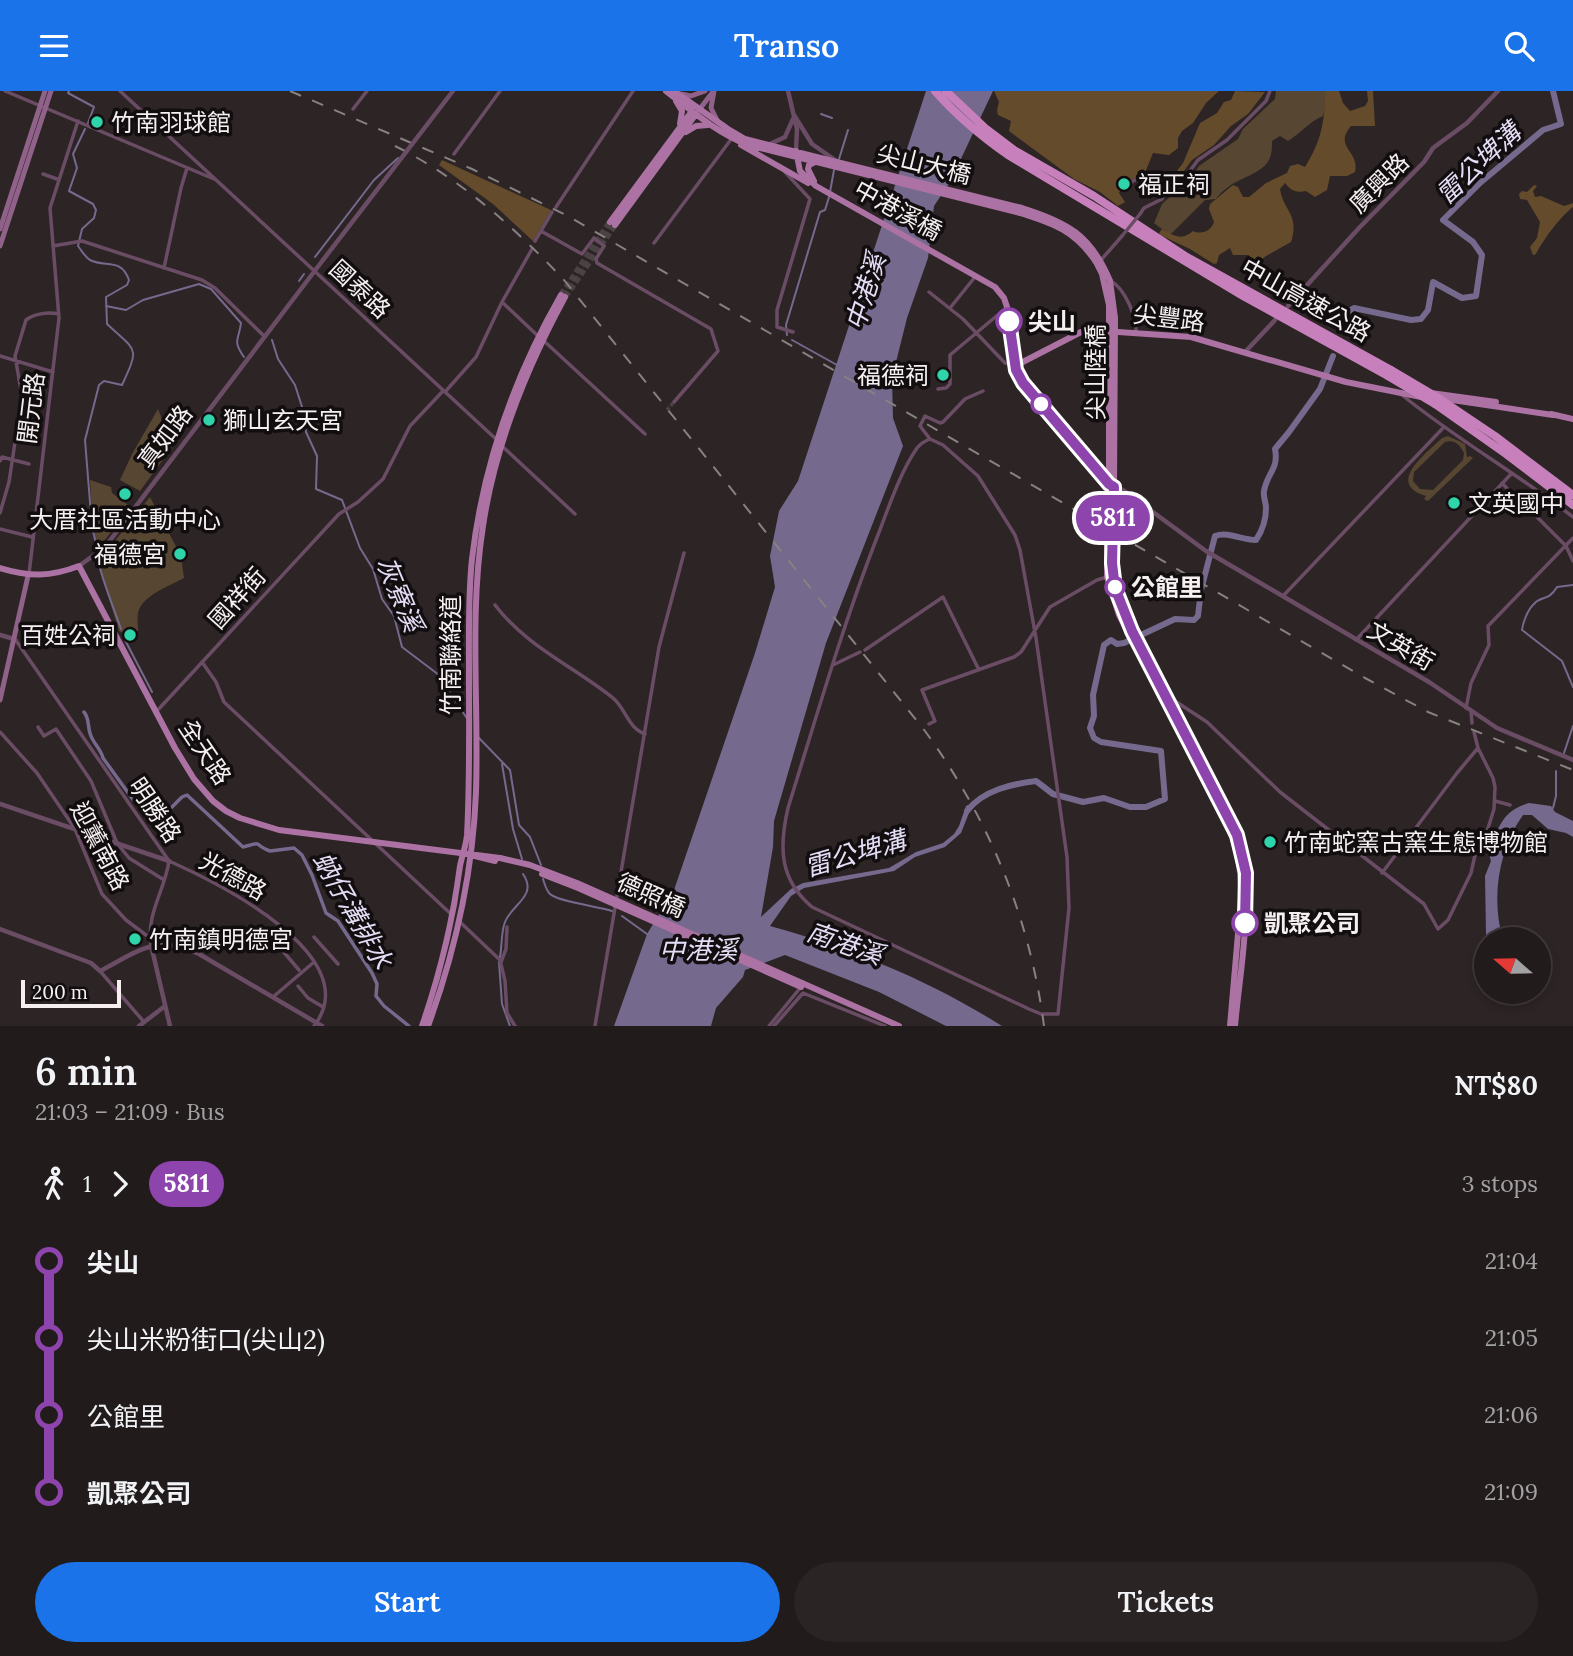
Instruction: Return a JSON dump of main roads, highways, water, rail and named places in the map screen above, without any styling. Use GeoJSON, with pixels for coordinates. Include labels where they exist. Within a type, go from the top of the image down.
{"type":"FeatureCollection","features":[{"type":"Feature","properties":{"kind":"highway"},"geometry":{"type":"LineString","coordinates":[[935,91],[970,127],[1011,153]]}},
{"type":"Feature","properties":{"kind":"highway"},"geometry":{"type":"LineString","coordinates":[[946,91],[1011,153]]}},
{"type":"Feature","properties":{"kind":"highway","name":"中山高速公路"},"geometry":{"type":"LineString","coordinates":[[1011,153],[1060,186],[1243,296],[1390,373]]}},
{"type":"Feature","properties":{"kind":"highway","name":"中山高速公路"},"geometry":{"type":"LineString","coordinates":[[1011,153],[1094,196],[1187,257],[1495,436],[1573,495]]}},
{"type":"Feature","properties":{"kind":"highway","name":"中山高速公路"},"geometry":{"type":"LineString","coordinates":[[1437,402],[1573,505]]}},
{"type":"Feature","properties":{"kind":"main road"},"geometry":{"type":"LineString","coordinates":[[0,246],[45,91]]}},
{"type":"Feature","properties":{"kind":"main road"},"geometry":{"type":"LineString","coordinates":[[42,107],[51,91]]}},
{"type":"Feature","properties":{"kind":"main road"},"geometry":{"type":"LineString","coordinates":[[666,91],[691,96],[703,92]]}},
{"type":"Feature","properties":{"kind":"main road"},"geometry":{"type":"LineString","coordinates":[[703,92],[695,111],[677,140],[612,223],[680,128],[695,111],[714,91]]}},
{"type":"Feature","properties":{"kind":"main road"},"geometry":{"type":"LineString","coordinates":[[714,91],[711,108],[717,125]]}},
{"type":"Feature","properties":{"kind":"main road"},"geometry":{"type":"LineString","coordinates":[[675,93],[695,111],[736,135],[796,154]]}},
{"type":"Feature","properties":{"kind":"main road"},"geometry":{"type":"LineString","coordinates":[[675,93],[681,111],[680,128]]}},
{"type":"Feature","properties":{"kind":"main road"},"geometry":{"type":"LineString","coordinates":[[677,140],[696,126],[717,125]]}},
{"type":"Feature","properties":{"kind":"main road"},"geometry":{"type":"LineString","coordinates":[[736,135],[748,145],[818,156]]}},
{"type":"Feature","properties":{"kind":"main road","name":"中港溪橋"},"geometry":{"type":"LineString","coordinates":[[736,135],[784,170],[995,286],[1007,307],[1015,366]]}},
{"type":"Feature","properties":{"kind":"main road"},"geometry":{"type":"LineString","coordinates":[[796,154],[800,171],[816,186]]}},
{"type":"Feature","properties":{"kind":"main road"},"geometry":{"type":"LineString","coordinates":[[816,186],[808,169],[818,156]]}},
{"type":"Feature","properties":{"kind":"main road","name":"尖山大橋"},"geometry":{"type":"LineString","coordinates":[[818,156],[1022,211]]}},
{"type":"Feature","properties":{"kind":"main road","name":"尖山大橋"},"geometry":{"type":"LineString","coordinates":[[818,156],[1022,211]]}},
{"type":"Feature","properties":{"kind":"main road"},"geometry":{"type":"LineString","coordinates":[[0,229],[9,211]]}},
{"type":"Feature","properties":{"kind":"main road"},"geometry":{"type":"LineString","coordinates":[[1022,211],[1064,229],[1099,261]]}},
{"type":"Feature","properties":{"kind":"main road","name":"尖山陸橋"},"geometry":{"type":"LineString","coordinates":[[1099,261],[1110,281],[1115,318],[1112,485]]}},
{"type":"Feature","properties":{"kind":"main road","name":"尖山陸橋"},"geometry":{"type":"LineString","coordinates":[[1099,261],[1109,305],[1112,485]]}},
{"type":"Feature","properties":{"kind":"main road","name":"竹南聯絡道"},"geometry":{"type":"LineString","coordinates":[[466,854],[473,837],[469,607],[472,559],[481,504],[516,387],[563,296]]}},
{"type":"Feature","properties":{"kind":"main road","name":"尖豐路"},"geometry":{"type":"LineString","coordinates":[[1015,366],[1089,330],[1191,337],[1334,378],[1408,395],[1573,419]]}},
{"type":"Feature","properties":{"kind":"main road"},"geometry":{"type":"LineString","coordinates":[[1112,485],[1110,576],[1118,605],[1238,846],[1243,918],[1233,1026]]}},
{"type":"Feature","properties":{"kind":"main road","name":"真如路"},"geometry":{"type":"LineString","coordinates":[[0,568],[28,576],[55,574],[79,566]]}},
{"type":"Feature","properties":{"kind":"main road","name":"全天路"},"geometry":{"type":"LineString","coordinates":[[79,566],[169,739],[194,779],[213,801],[226,811],[279,830],[466,854]]}},
{"type":"Feature","properties":{"kind":"main road","name":"開元路"},"geometry":{"type":"LineString","coordinates":[[0,700],[3,676],[15,639],[28,576]]}},
{"type":"Feature","properties":{"kind":"main road","name":"竹南聯絡道"},"geometry":{"type":"LineString","coordinates":[[428,1026],[456,918],[466,854],[473,746]]}},
{"type":"Feature","properties":{"kind":"main road"},"geometry":{"type":"LineString","coordinates":[[473,837],[482,851],[500,860]]}},
{"type":"Feature","properties":{"kind":"main road","name":"德照橋"},"geometry":{"type":"LineString","coordinates":[[466,854],[500,860],[578,888],[887,1026]]}},
{"type":"Feature","properties":{"kind":"main road","name":"德照橋"},"geometry":{"type":"LineString","coordinates":[[802,987],[899,1026]]}},
{"type":"Feature","properties":{"kind":"main road","name":"竹南聯絡道"},"geometry":{"type":"LineString","coordinates":[[422,1026],[430,1013]]}},
{"type":"Feature","properties":{"kind":"water","name":"中港溪"},"geometry":{"type":"Polygon","coordinates":[[[926,91],[993,91],[950,182],[934,206],[928,258],[907,318],[892,378],[893,418],[903,446],[826,643],[774,821],[773,847],[761,917],[791,889],[803,883],[889,868],[916,852],[943,843],[954,834],[966,806],[970,804],[971,808],[961,833],[945,847],[915,857],[894,871],[804,888],[791,896],[770,926],[890,967],[947,994],[1002,1026],[946,1026],[879,992],[785,955],[745,970],[743,977],[716,1008],[711,1026],[614,1026],[647,934],[674,890],[755,653],[775,587],[770,556],[779,511],[798,481],[926,91]]]}},
{"type":"Feature","properties":{"kind":"water"},"geometry":{"type":"Polygon","coordinates":[[[1529,803],[1551,806],[1555,812],[1573,821],[1573,837],[1548,829],[1532,815],[1523,815],[1508,844],[1499,875],[1497,892],[1500,927],[1486,927],[1485,876],[1491,861],[1491,848],[1499,826],[1516,808],[1529,803]]]}},
{"type":"Feature","properties":{"kind":"waterway"},"geometry":{"type":"LineString","coordinates":[[69,91],[68,93],[94,107],[88,123]]}},
{"type":"Feature","properties":{"kind":"waterway","name":"雷公埤溝"},"geometry":{"type":"LineString","coordinates":[[1341,325],[1344,314],[1354,308],[1411,320],[1421,319],[1428,310],[1433,282],[1462,298],[1476,296],[1482,255],[1473,242],[1443,220],[1480,183],[1543,130],[1561,124],[1553,91]]}},
{"type":"Feature","properties":{"kind":"waterway"},"geometry":{"type":"LineString","coordinates":[[821,114],[832,118]]}},
{"type":"Feature","properties":{"kind":"waterway"},"geometry":{"type":"LineString","coordinates":[[85,129],[73,154],[77,168],[69,191],[93,204],[96,210],[94,218],[82,229],[78,246],[90,260],[117,266],[126,273],[129,280],[127,285],[106,297],[107,324],[130,345],[133,356],[122,385],[104,381],[99,385],[85,440],[92,527],[97,548]]}},
{"type":"Feature","properties":{"kind":"waterway"},"geometry":{"type":"LineString","coordinates":[[839,159],[848,130]]}},
{"type":"Feature","properties":{"kind":"waterway"},"geometry":{"type":"LineString","coordinates":[[315,257],[374,180],[398,158]]}},
{"type":"Feature","properties":{"kind":"waterway"},"geometry":{"type":"LineString","coordinates":[[830,192],[834,170]]}},
{"type":"Feature","properties":{"kind":"waterway"},"geometry":{"type":"LineString","coordinates":[[787,335],[786,325],[820,212],[825,210],[829,197]]}},
{"type":"Feature","properties":{"kind":"waterway"},"geometry":{"type":"LineString","coordinates":[[299,281],[304,274]]}},
{"type":"Feature","properties":{"kind":"waterway","name":"灰寮溪"},"geometry":{"type":"LineString","coordinates":[[106,306],[126,310],[143,300],[199,284],[211,289],[241,323],[237,343],[244,357]]}},
{"type":"Feature","properties":{"kind":"waterway","name":"灰寮溪"},"geometry":{"type":"LineString","coordinates":[[272,340],[278,359],[295,385],[304,413],[306,432],[317,456],[316,489],[342,500],[360,548],[373,569],[382,599],[394,616],[402,647],[439,675],[466,717]]}},
{"type":"Feature","properties":{"kind":"waterway"},"geometry":{"type":"LineString","coordinates":[[792,340],[837,365]]}},
{"type":"Feature","properties":{"kind":"waterway","name":"雷公埤溝"},"geometry":{"type":"LineString","coordinates":[[967,811],[990,793],[1008,786],[1036,781],[1053,794],[1083,802],[1104,798],[1130,807],[1146,807],[1165,799],[1161,751],[1101,742],[1094,738],[1090,728],[1094,716],[1093,695],[1104,645],[1111,640],[1117,644],[1124,643],[1175,619],[1194,620],[1198,616],[1201,590],[1215,536],[1256,540],[1264,521],[1264,491],[1274,466],[1275,449],[1320,389],[1333,356]]}},
{"type":"Feature","properties":{"kind":"waterway"},"geometry":{"type":"LineString","coordinates":[[98,561],[121,629]]}},
{"type":"Feature","properties":{"kind":"waterway"},"geometry":{"type":"LineString","coordinates":[[1573,585],[1557,587],[1551,595],[1537,601],[1528,612],[1522,630],[1562,661],[1573,687]]}},
{"type":"Feature","properties":{"kind":"waterway"},"geometry":{"type":"LineString","coordinates":[[125,640],[152,692]]}},
{"type":"Feature","properties":{"kind":"waterway","name":"蚋仔溝排水"},"geometry":{"type":"LineString","coordinates":[[84,712],[91,736],[103,758],[134,801],[153,816],[164,815],[187,795],[243,847],[257,844],[270,851],[294,848],[302,855],[326,913],[338,921],[372,973],[377,984],[376,996],[409,1026]]}},
{"type":"Feature","properties":{"kind":"waterway"},"geometry":{"type":"LineString","coordinates":[[1564,753],[1573,726]]}},
{"type":"Feature","properties":{"kind":"waterway","name":"灰寮溪"},"geometry":{"type":"LineString","coordinates":[[478,737],[510,770],[519,825],[530,837],[541,865]]}},
{"type":"Feature","properties":{"kind":"waterway"},"geometry":{"type":"LineString","coordinates":[[502,764],[513,829],[522,859]]}},
{"type":"Feature","properties":{"kind":"waterway"},"geometry":{"type":"LineString","coordinates":[[1553,808],[1556,771]]}},
{"type":"Feature","properties":{"kind":"waterway"},"geometry":{"type":"LineString","coordinates":[[500,957],[505,922],[528,888],[523,874]]}},
{"type":"Feature","properties":{"kind":"waterway","name":"灰寮溪"},"geometry":{"type":"LineString","coordinates":[[543,879],[548,891],[555,897],[612,911]]}},
{"type":"Feature","properties":{"kind":"waterway","name":"灰寮溪"},"geometry":{"type":"LineString","coordinates":[[622,916],[647,934]]}},
{"type":"Feature","properties":{"kind":"waterway"},"geometry":{"type":"LineString","coordinates":[[499,962],[502,1004],[510,1026]]}},
{"type":"Feature","properties":{"kind":"tunnel"},"geometry":{"type":"LineString","coordinates":[[561,295],[610,222]]}},
{"type":"Feature","properties":{"kind":"tunnel"},"geometry":{"type":"LineString","coordinates":[[565,297],[615,225]]}},
{"type":"Feature","properties":{"kind":"tunnel"},"geometry":{"type":"LineString","coordinates":[[667,410],[674,402]]}},
{"type":"Feature","properties":{"kind":"railway"},"geometry":{"type":"LineString","coordinates":[[290,91],[472,169],[566,215],[1365,678],[1428,712],[1573,770]]}},
{"type":"Feature","properties":{"kind":"railway"},"geometry":{"type":"LineString","coordinates":[[395,146],[442,173],[486,205],[564,280],[925,731],[969,799],[1003,871],[1028,947],[1044,1026]]}},
{"type":"Feature","properties":{"kind":"place","name":"竹南羽球館"},"geometry":{"type":"Point","coordinates":[97,122]}},
{"type":"Feature","properties":{"kind":"place","name":"福正祠"},"geometry":{"type":"Point","coordinates":[1124,184]}},
{"type":"Feature","properties":{"kind":"place","name":"尖山"},"geometry":{"type":"Point","coordinates":[1009,321]}},
{"type":"Feature","properties":{"kind":"place","name":"福德祠"},"geometry":{"type":"Point","coordinates":[943,375]}},
{"type":"Feature","properties":{"kind":"place","name":"獅山玄天宮"},"geometry":{"type":"Point","coordinates":[209,420]}},
{"type":"Feature","properties":{"kind":"place","name":"大厝社區活動中心"},"geometry":{"type":"Point","coordinates":[125,494]}},
{"type":"Feature","properties":{"kind":"place","name":"文英國中"},"geometry":{"type":"Point","coordinates":[1454,503]}},
{"type":"Feature","properties":{"kind":"place","name":"福德宮"},"geometry":{"type":"Point","coordinates":[180,554]}},
{"type":"Feature","properties":{"kind":"place","name":"公館里"},"geometry":{"type":"Point","coordinates":[1115,587]}},
{"type":"Feature","properties":{"kind":"place","name":"百姓公祠"},"geometry":{"type":"Point","coordinates":[130,635]}},
{"type":"Feature","properties":{"kind":"place","name":"竹南蛇窯古窯生態博物館"},"geometry":{"type":"Point","coordinates":[1270,842]}},
{"type":"Feature","properties":{"kind":"place","name":"凱聚公司"},"geometry":{"type":"Point","coordinates":[1245,923]}},
{"type":"Feature","properties":{"kind":"place","name":"竹南鎮明德宮"},"geometry":{"type":"Point","coordinates":[135,939]}},
{"type":"Feature","properties":{"kind":"water label","name":"南港溪"},"geometry":{"type":"Point","coordinates":[845,943]}}]}
